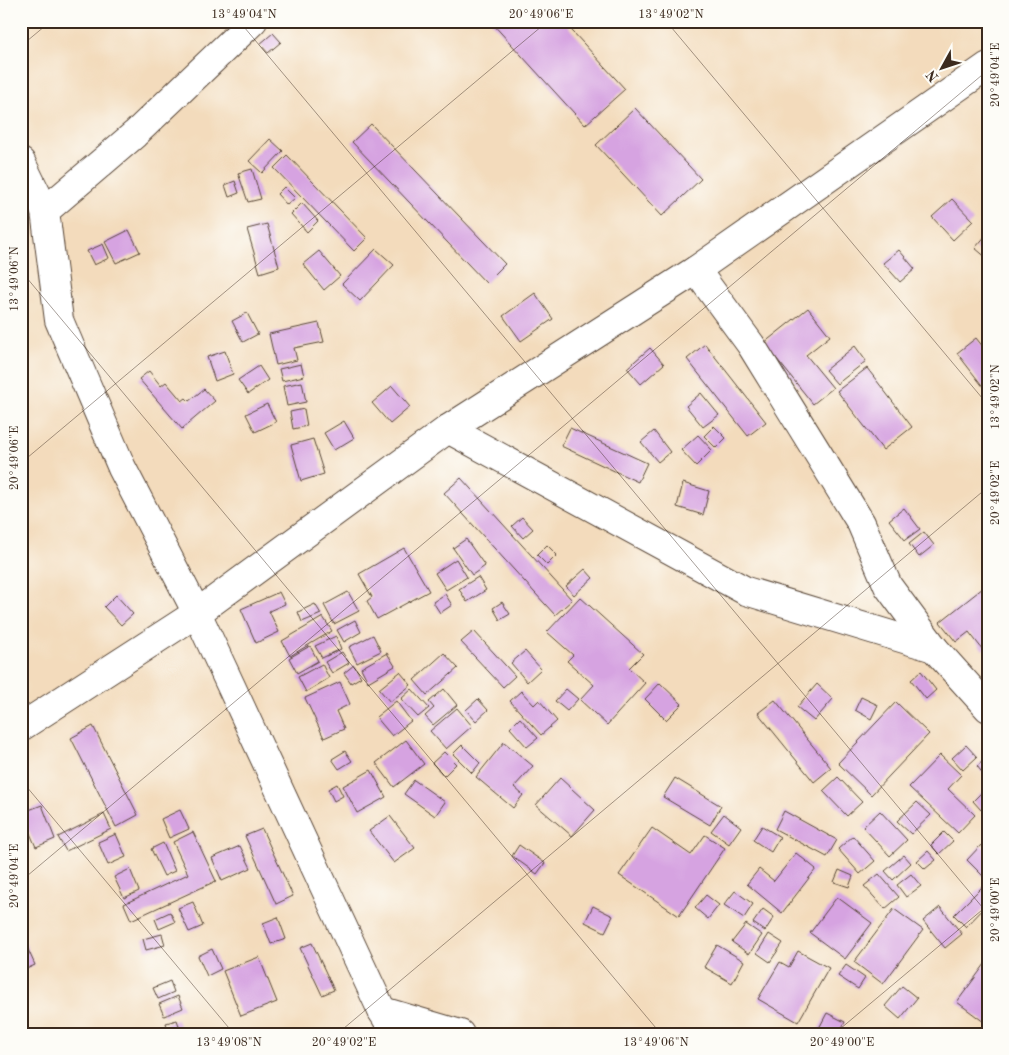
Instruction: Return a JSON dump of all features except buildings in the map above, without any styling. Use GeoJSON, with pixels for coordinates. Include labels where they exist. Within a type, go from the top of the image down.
{"type":"FeatureCollection","features":[{"type":"Feature","properties":{"kind":"street"},"geometry":{"type":"LineString","coordinates":[[45,211],[135,134],[253,21]]}},
{"type":"Feature","properties":{"kind":"street"},"geometry":{"type":"LineString","coordinates":[[21,728],[197,613],[448,429],[696,270],[988,66]]}},
{"type":"Feature","properties":{"kind":"street"},"geometry":{"type":"LineString","coordinates":[[21,162],[45,211],[59,320],[122,468],[197,613],[382,1011],[396,1034]]}},
{"type":"Feature","properties":{"kind":"street"},"geometry":{"type":"LineString","coordinates":[[696,270],[751,345],[861,524],[888,586],[934,648],[988,708]]}},
{"type":"Feature","properties":{"kind":"street"},"geometry":{"type":"LineString","coordinates":[[448,429],[746,591],[934,648]]}},
{"type":"Feature","properties":{"kind":"street"},"geometry":{"type":"LineString","coordinates":[[382,1011],[460,1034]]}}]}
